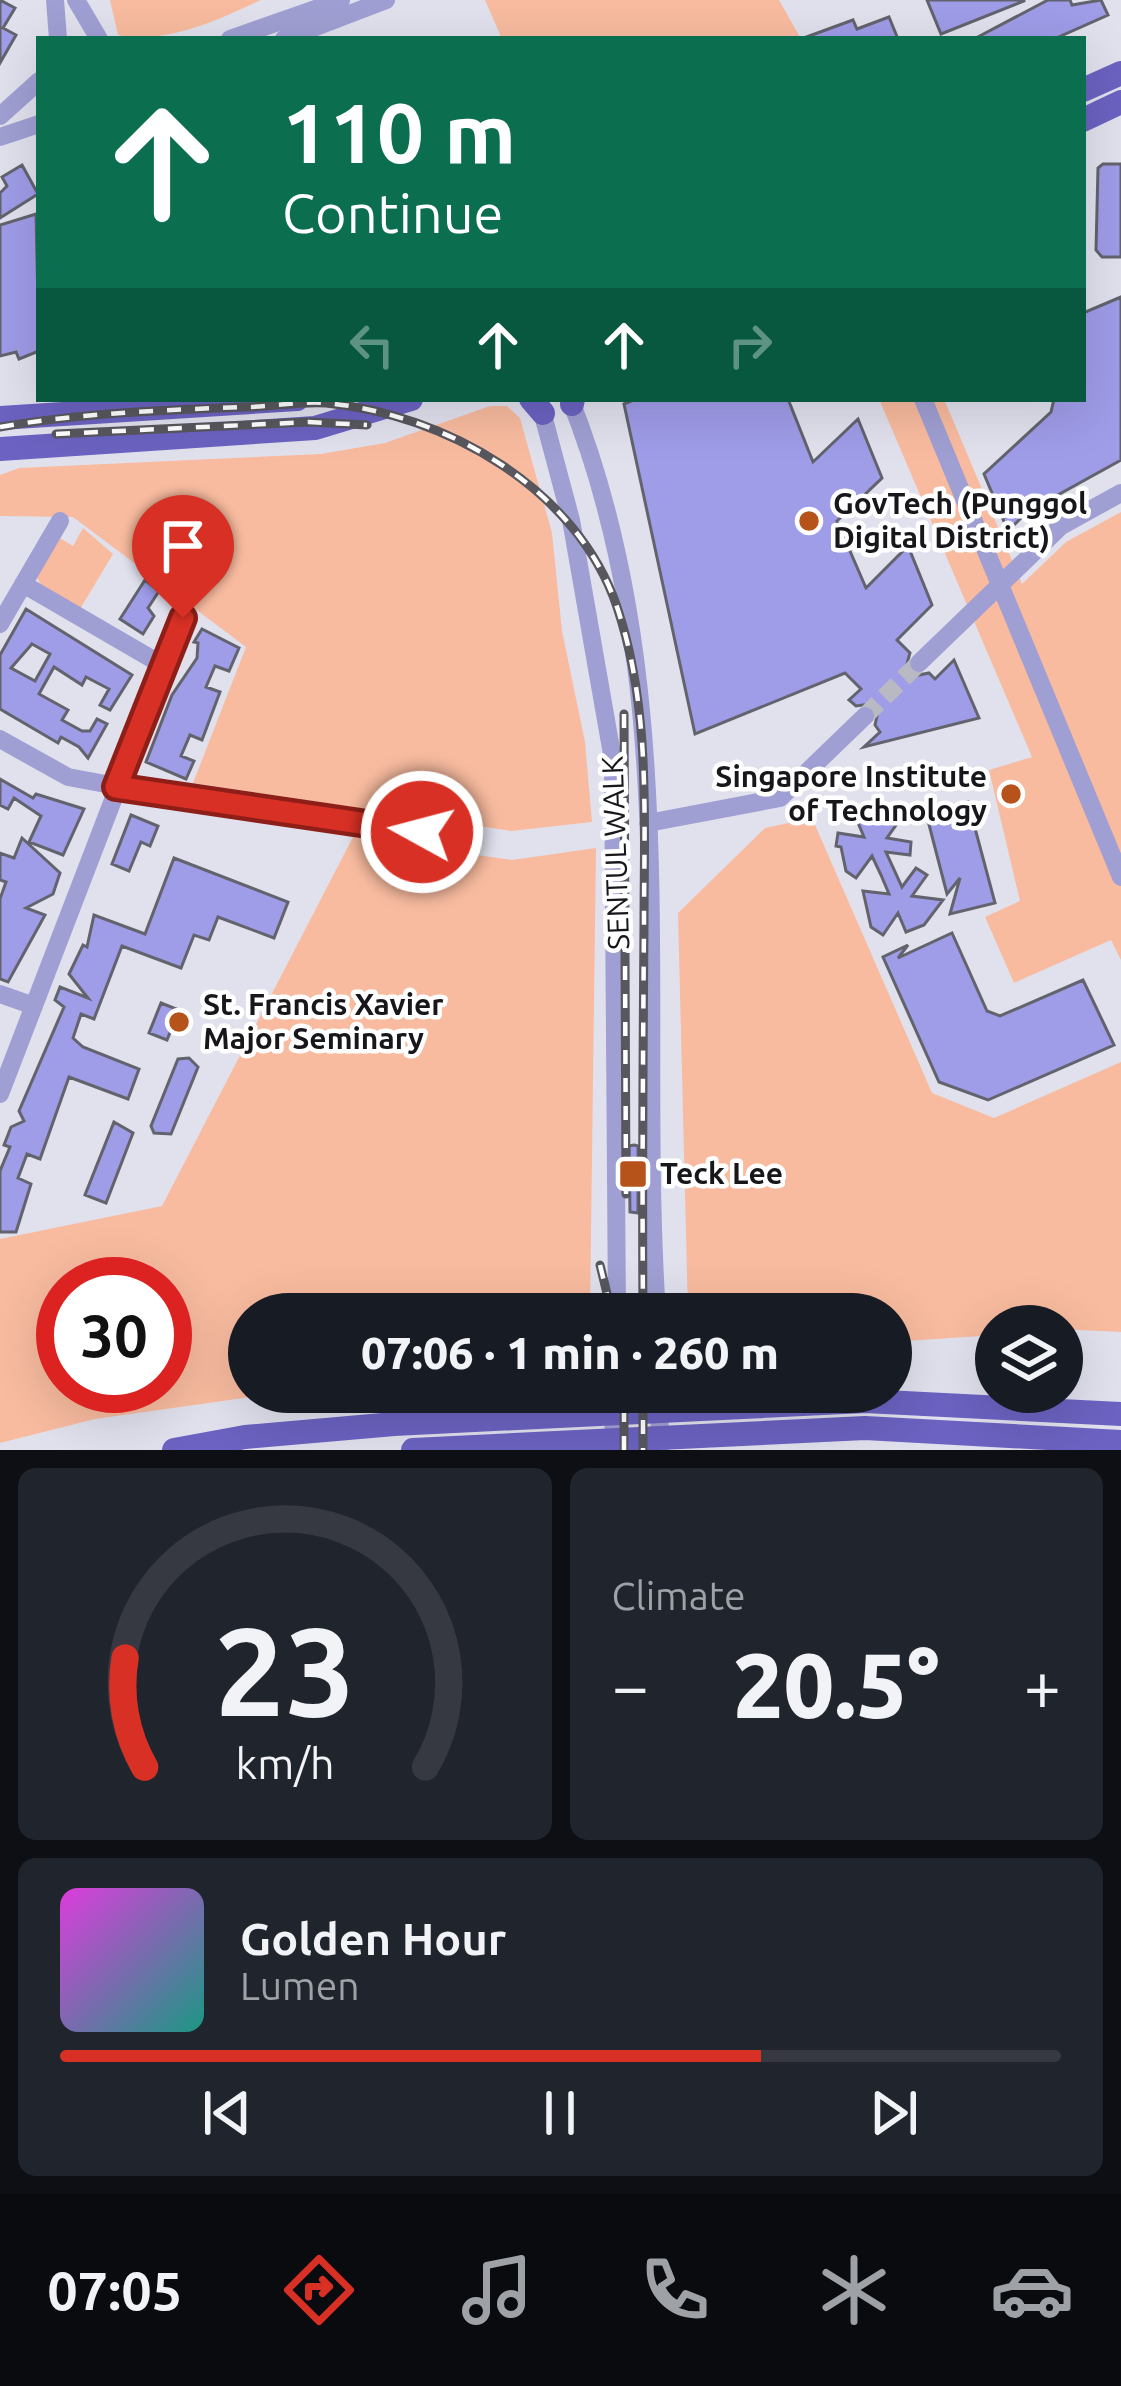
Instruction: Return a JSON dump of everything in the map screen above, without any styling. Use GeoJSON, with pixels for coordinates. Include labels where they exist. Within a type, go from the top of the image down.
{"type":"FeatureCollection","features":[{"type":"Feature","properties":{"kind":"main road"},"geometry":{"type":"LineString","coordinates":[[1086,89],[1121,74]]}},
{"type":"Feature","properties":{"kind":"main road"},"geometry":{"type":"LineString","coordinates":[[1086,119],[1121,102]]}},
{"type":"Feature","properties":{"kind":"main road"},"geometry":{"type":"LineString","coordinates":[[3,417],[54,402]]}},
{"type":"Feature","properties":{"kind":"main road"},"geometry":{"type":"LineString","coordinates":[[3,417],[148,402]]}},
{"type":"Feature","properties":{"kind":"main road"},"geometry":{"type":"LineString","coordinates":[[0,449],[316,428],[402,402]]}},
{"type":"Feature","properties":{"kind":"main road"},"geometry":{"type":"LineString","coordinates":[[912,1403],[1121,1414]]}},
{"type":"Feature","properties":{"kind":"main road"},"geometry":{"type":"LineString","coordinates":[[534,1417],[540,1413]]}},
{"type":"Feature","properties":{"kind":"main road"},"geometry":{"type":"LineString","coordinates":[[174,1450],[245,1436],[557,1413]]}},
{"type":"Feature","properties":{"kind":"main road"},"geometry":{"type":"LineString","coordinates":[[413,1450],[659,1444],[747,1431],[906,1430],[1121,1442]]}},
{"type":"Feature","properties":{"kind":"main road"},"geometry":{"type":"LineString","coordinates":[[708,1450],[747,1431]]}},
{"type":"Feature","properties":{"kind":"street"},"geometry":{"type":"LineString","coordinates":[[55,0],[58,36]]}},
{"type":"Feature","properties":{"kind":"street"},"geometry":{"type":"LineString","coordinates":[[74,0],[78,36]]}},
{"type":"Feature","properties":{"kind":"street"},"geometry":{"type":"LineString","coordinates":[[74,0],[97,36]]}},
{"type":"Feature","properties":{"kind":"street"},"geometry":{"type":"LineString","coordinates":[[239,36],[341,0]]}},
{"type":"Feature","properties":{"kind":"street"},"geometry":{"type":"LineString","coordinates":[[292,36],[386,0]]}},
{"type":"Feature","properties":{"kind":"street"},"geometry":{"type":"LineString","coordinates":[[0,116],[36,84]]}},
{"type":"Feature","properties":{"kind":"street"},"geometry":{"type":"LineString","coordinates":[[0,116],[36,105]]}},
{"type":"Feature","properties":{"kind":"street","name":"SENTUL WALK"},"geometry":{"type":"LineString","coordinates":[[572,402],[611,533],[633,650],[647,824],[656,1293]]}},
{"type":"Feature","properties":{"kind":"street"},"geometry":{"type":"LineString","coordinates":[[924,402],[1121,877]]}},
{"type":"Feature","properties":{"kind":"street"},"geometry":{"type":"LineString","coordinates":[[104,403],[106,440]]}},
{"type":"Feature","properties":{"kind":"street","name":"SENTUL WALK"},"geometry":{"type":"LineString","coordinates":[[538,404],[571,520],[613,760],[617,1293]]}},
{"type":"Feature","properties":{"kind":"street"},"geometry":{"type":"LineString","coordinates":[[920,663],[1061,526],[1121,493]]}},
{"type":"Feature","properties":{"kind":"street"},"geometry":{"type":"LineString","coordinates":[[0,624],[60,521]]}},
{"type":"Feature","properties":{"kind":"street"},"geometry":{"type":"LineString","coordinates":[[23,584],[164,666]]}},
{"type":"Feature","properties":{"kind":"street"},"geometry":{"type":"LineString","coordinates":[[0,1094],[183,618]]}},
{"type":"Feature","properties":{"kind":"street"},"geometry":{"type":"LineString","coordinates":[[647,824],[779,798],[865,716]]}},
{"type":"Feature","properties":{"kind":"street"},"geometry":{"type":"LineString","coordinates":[[0,739],[68,777],[213,804],[422,832]]}},
{"type":"Feature","properties":{"kind":"street"},"geometry":{"type":"LineString","coordinates":[[0,994],[34,1006]]}},
{"type":"Feature","properties":{"kind":"street"},"geometry":{"type":"LineString","coordinates":[[612,1445],[614,1413]]}},
{"type":"Feature","properties":{"kind":"street"},"geometry":{"type":"LineString","coordinates":[[659,1413],[659,1444]]}},
{"type":"Feature","properties":{"kind":"shaded area"},"geometry":{"type":"Polygon","coordinates":[[[110,0],[261,0],[191,29],[155,36],[118,35],[110,0]]]}},
{"type":"Feature","properties":{"kind":"shaded area"},"geometry":{"type":"Polygon","coordinates":[[[485,0],[779,0],[799,36],[501,36],[485,0]]]}},
{"type":"Feature","properties":{"kind":"shaded area"},"geometry":{"type":"Polygon","coordinates":[[[880,402],[945,402],[1022,584],[1066,542],[1121,512],[1121,960],[1111,940],[1014,983],[985,917],[1020,901],[989,770],[1032,757],[880,402]]]}},
{"type":"Feature","properties":{"kind":"shaded area"},"geometry":{"type":"Polygon","coordinates":[[[490,406],[507,406],[520,418],[552,533],[562,631],[585,742],[592,822],[511,831],[193,783],[246,647],[73,517],[0,516],[0,475],[19,468],[321,454],[385,443],[490,406]]]}},
{"type":"Feature","properties":{"kind":"shaded area"},"geometry":{"type":"Polygon","coordinates":[[[83,528],[113,554],[80,609],[42,587],[36,575],[58,537],[73,546],[83,528]]]}},
{"type":"Feature","properties":{"kind":"shaded area"},"geometry":{"type":"Polygon","coordinates":[[[812,818],[932,1093],[994,1118],[1121,1062],[1121,1332],[1083,1330],[1083,1305],[975,1305],[975,1336],[912,1341],[912,1293],[687,1293],[678,913],[765,828],[812,818]]]}},
{"type":"Feature","properties":{"kind":"shaded area"},"geometry":{"type":"Polygon","coordinates":[[[353,837],[512,860],[596,848],[590,1293],[228,1293],[228,1400],[192,1405],[192,1257],[36,1257],[36,1413],[137,1413],[0,1443],[0,1239],[162,1206],[353,837]]]}},
{"type":"Feature","properties":{"kind":"building"},"geometry":{"type":"Polygon","coordinates":[[[0,0],[15,8],[3,28],[16,35],[0,63],[0,0]]]}},
{"type":"Feature","properties":{"kind":"building"},"geometry":{"type":"Polygon","coordinates":[[[927,0],[1024,0],[1024,1],[941,34],[927,0]]]}},
{"type":"Feature","properties":{"kind":"building"},"geometry":{"type":"Polygon","coordinates":[[[1048,0],[1070,0],[1072,5],[1101,0],[1108,15],[1061,36],[980,36],[1048,0]]]}},
{"type":"Feature","properties":{"kind":"building"},"geometry":{"type":"Polygon","coordinates":[[[889,17],[897,36],[809,36],[853,20],[857,29],[889,17]]]}},
{"type":"Feature","properties":{"kind":"building"},"geometry":{"type":"Polygon","coordinates":[[[1121,164],[1121,257],[1102,257],[1096,250],[1098,168],[1121,164]]]}},
{"type":"Feature","properties":{"kind":"building"},"geometry":{"type":"Polygon","coordinates":[[[22,165],[36,195],[0,218],[0,193],[7,186],[2,177],[22,165]]]}},
{"type":"Feature","properties":{"kind":"building"},"geometry":{"type":"Polygon","coordinates":[[[36,214],[36,352],[19,359],[16,352],[0,356],[0,225],[36,214]]]}},
{"type":"Feature","properties":{"kind":"building"},"geometry":{"type":"Polygon","coordinates":[[[1121,297],[1121,460],[1027,512],[1008,531],[984,474],[1051,412],[1053,402],[1086,402],[1086,312],[1121,297]]]}},
{"type":"Feature","properties":{"kind":"building"},"geometry":{"type":"Polygon","coordinates":[[[789,402],[813,462],[858,419],[882,478],[837,521],[866,588],[908,546],[932,605],[897,640],[910,653],[906,667],[914,676],[929,673],[935,679],[954,660],[979,718],[864,747],[880,732],[875,725],[878,712],[870,704],[856,706],[849,700],[861,689],[845,673],[695,734],[624,404],[789,402]]]}},
{"type":"Feature","properties":{"kind":"building"},"geometry":{"type":"Polygon","coordinates":[[[145,580],[159,591],[148,608],[154,616],[143,634],[120,619],[145,580]]]}},
{"type":"Feature","properties":{"kind":"building"},"geometry":{"type":"Polygon","coordinates":[[[26,609],[132,675],[110,710],[100,705],[109,689],[86,677],[82,685],[54,667],[39,694],[68,710],[62,720],[82,731],[90,731],[97,719],[107,724],[88,758],[79,747],[61,737],[58,743],[0,709],[0,655],[26,609]],[[32,644],[11,668],[35,681],[50,654],[32,644]]]}},
{"type":"Feature","properties":{"kind":"building"},"geometry":{"type":"Polygon","coordinates":[[[202,629],[239,648],[229,671],[215,666],[206,687],[220,692],[202,740],[190,735],[181,756],[194,761],[186,779],[146,762],[172,695],[197,658],[198,643],[194,642],[202,629]]]}},
{"type":"Feature","properties":{"kind":"building"},"geometry":{"type":"Polygon","coordinates":[[[0,779],[33,798],[36,794],[84,809],[63,855],[29,842],[41,816],[14,798],[8,809],[0,805],[0,779]]]}},
{"type":"Feature","properties":{"kind":"building"},"geometry":{"type":"Polygon","coordinates":[[[968,802],[995,903],[950,914],[960,878],[947,894],[926,813],[968,802]]]}},
{"type":"Feature","properties":{"kind":"building"},"geometry":{"type":"Polygon","coordinates":[[[874,810],[901,818],[887,838],[911,842],[910,855],[886,852],[902,887],[916,868],[927,875],[912,896],[943,900],[924,925],[906,932],[898,913],[883,935],[871,927],[863,891],[889,894],[881,875],[872,856],[856,878],[846,871],[841,847],[836,846],[838,833],[864,837],[856,818],[874,810]]]}},
{"type":"Feature","properties":{"kind":"building"},"geometry":{"type":"Polygon","coordinates":[[[131,815],[158,826],[150,846],[141,842],[129,871],[112,864],[131,815]]]}},
{"type":"Feature","properties":{"kind":"building"},"geometry":{"type":"Polygon","coordinates":[[[22,838],[60,873],[53,894],[26,908],[45,915],[8,982],[0,979],[0,899],[6,882],[0,880],[0,853],[14,858],[22,838]]]}},
{"type":"Feature","properties":{"kind":"building"},"geometry":{"type":"Polygon","coordinates":[[[174,858],[288,902],[274,938],[218,917],[209,940],[194,935],[181,968],[122,946],[94,1019],[81,1014],[73,1038],[83,1047],[139,1069],[128,1099],[69,1077],[40,1159],[27,1154],[18,1178],[31,1184],[16,1232],[0,1232],[0,1171],[10,1147],[4,1145],[11,1127],[24,1121],[19,1111],[64,1007],[55,1000],[60,987],[88,998],[69,974],[83,945],[87,947],[94,915],[145,934],[174,858]]]}},
{"type":"Feature","properties":{"kind":"building"},"geometry":{"type":"Polygon","coordinates":[[[952,933],[987,1011],[1000,1016],[1083,980],[1114,1045],[988,1100],[939,1082],[883,957],[908,945],[898,958],[952,933]]]}},
{"type":"Feature","properties":{"kind":"building"},"geometry":{"type":"Polygon","coordinates":[[[161,1003],[179,1010],[167,1040],[149,1033],[161,1003]]]}},
{"type":"Feature","properties":{"kind":"building"},"geometry":{"type":"Polygon","coordinates":[[[189,1058],[198,1067],[171,1134],[154,1133],[151,1126],[178,1059],[189,1058]]]}},
{"type":"Feature","properties":{"kind":"building"},"geometry":{"type":"Polygon","coordinates":[[[114,1122],[133,1133],[106,1203],[85,1195],[114,1122]]]}},
{"type":"Feature","properties":{"kind":"building"},"geometry":{"type":"Polygon","coordinates":[[[629,1146],[638,1146],[638,1213],[630,1212],[629,1146]]]}},
{"type":"Feature","properties":{"kind":"tunnel"},"geometry":{"type":"LineString","coordinates":[[865,716],[919,663]]}},
{"type":"Feature","properties":{"kind":"railway"},"geometry":{"type":"LineString","coordinates":[[0,427],[122,413],[306,403],[371,410],[460,441],[501,464],[571,526],[598,565],[617,607],[636,684],[640,724],[643,1293]]}},
{"type":"Feature","properties":{"kind":"railway"},"geometry":{"type":"LineString","coordinates":[[56,434],[309,422],[367,425]]}},
{"type":"Feature","properties":{"kind":"railway"},"geometry":{"type":"LineString","coordinates":[[624,714],[626,1194]]}},
{"type":"Feature","properties":{"kind":"railway"},"geometry":{"type":"LineString","coordinates":[[600,1265],[607,1293]]}},
{"type":"Feature","properties":{"kind":"railway"},"geometry":{"type":"LineString","coordinates":[[624,1413],[624,1450]]}},
{"type":"Feature","properties":{"kind":"railway"},"geometry":{"type":"LineString","coordinates":[[643,1413],[643,1450]]}},
{"type":"Feature","properties":{"kind":"place","name":"GovTech (Punggol Digital District)"},"geometry":{"type":"Point","coordinates":[809,521]}},
{"type":"Feature","properties":{"kind":"place","name":"Singapore Institute of Technology"},"geometry":{"type":"Point","coordinates":[1011,794]}},
{"type":"Feature","properties":{"kind":"place","name":"St. Francis Xavier Major Seminary"},"geometry":{"type":"Point","coordinates":[179,1022]}},
{"type":"Feature","properties":{"kind":"place","name":"Teck Lee"},"geometry":{"type":"Point","coordinates":[633,1174]}},
{"type":"Feature","properties":{"kind":"route"},"geometry":{"type":"LineString","coordinates":[[183,618],[116,787],[422,832]]}}]}
